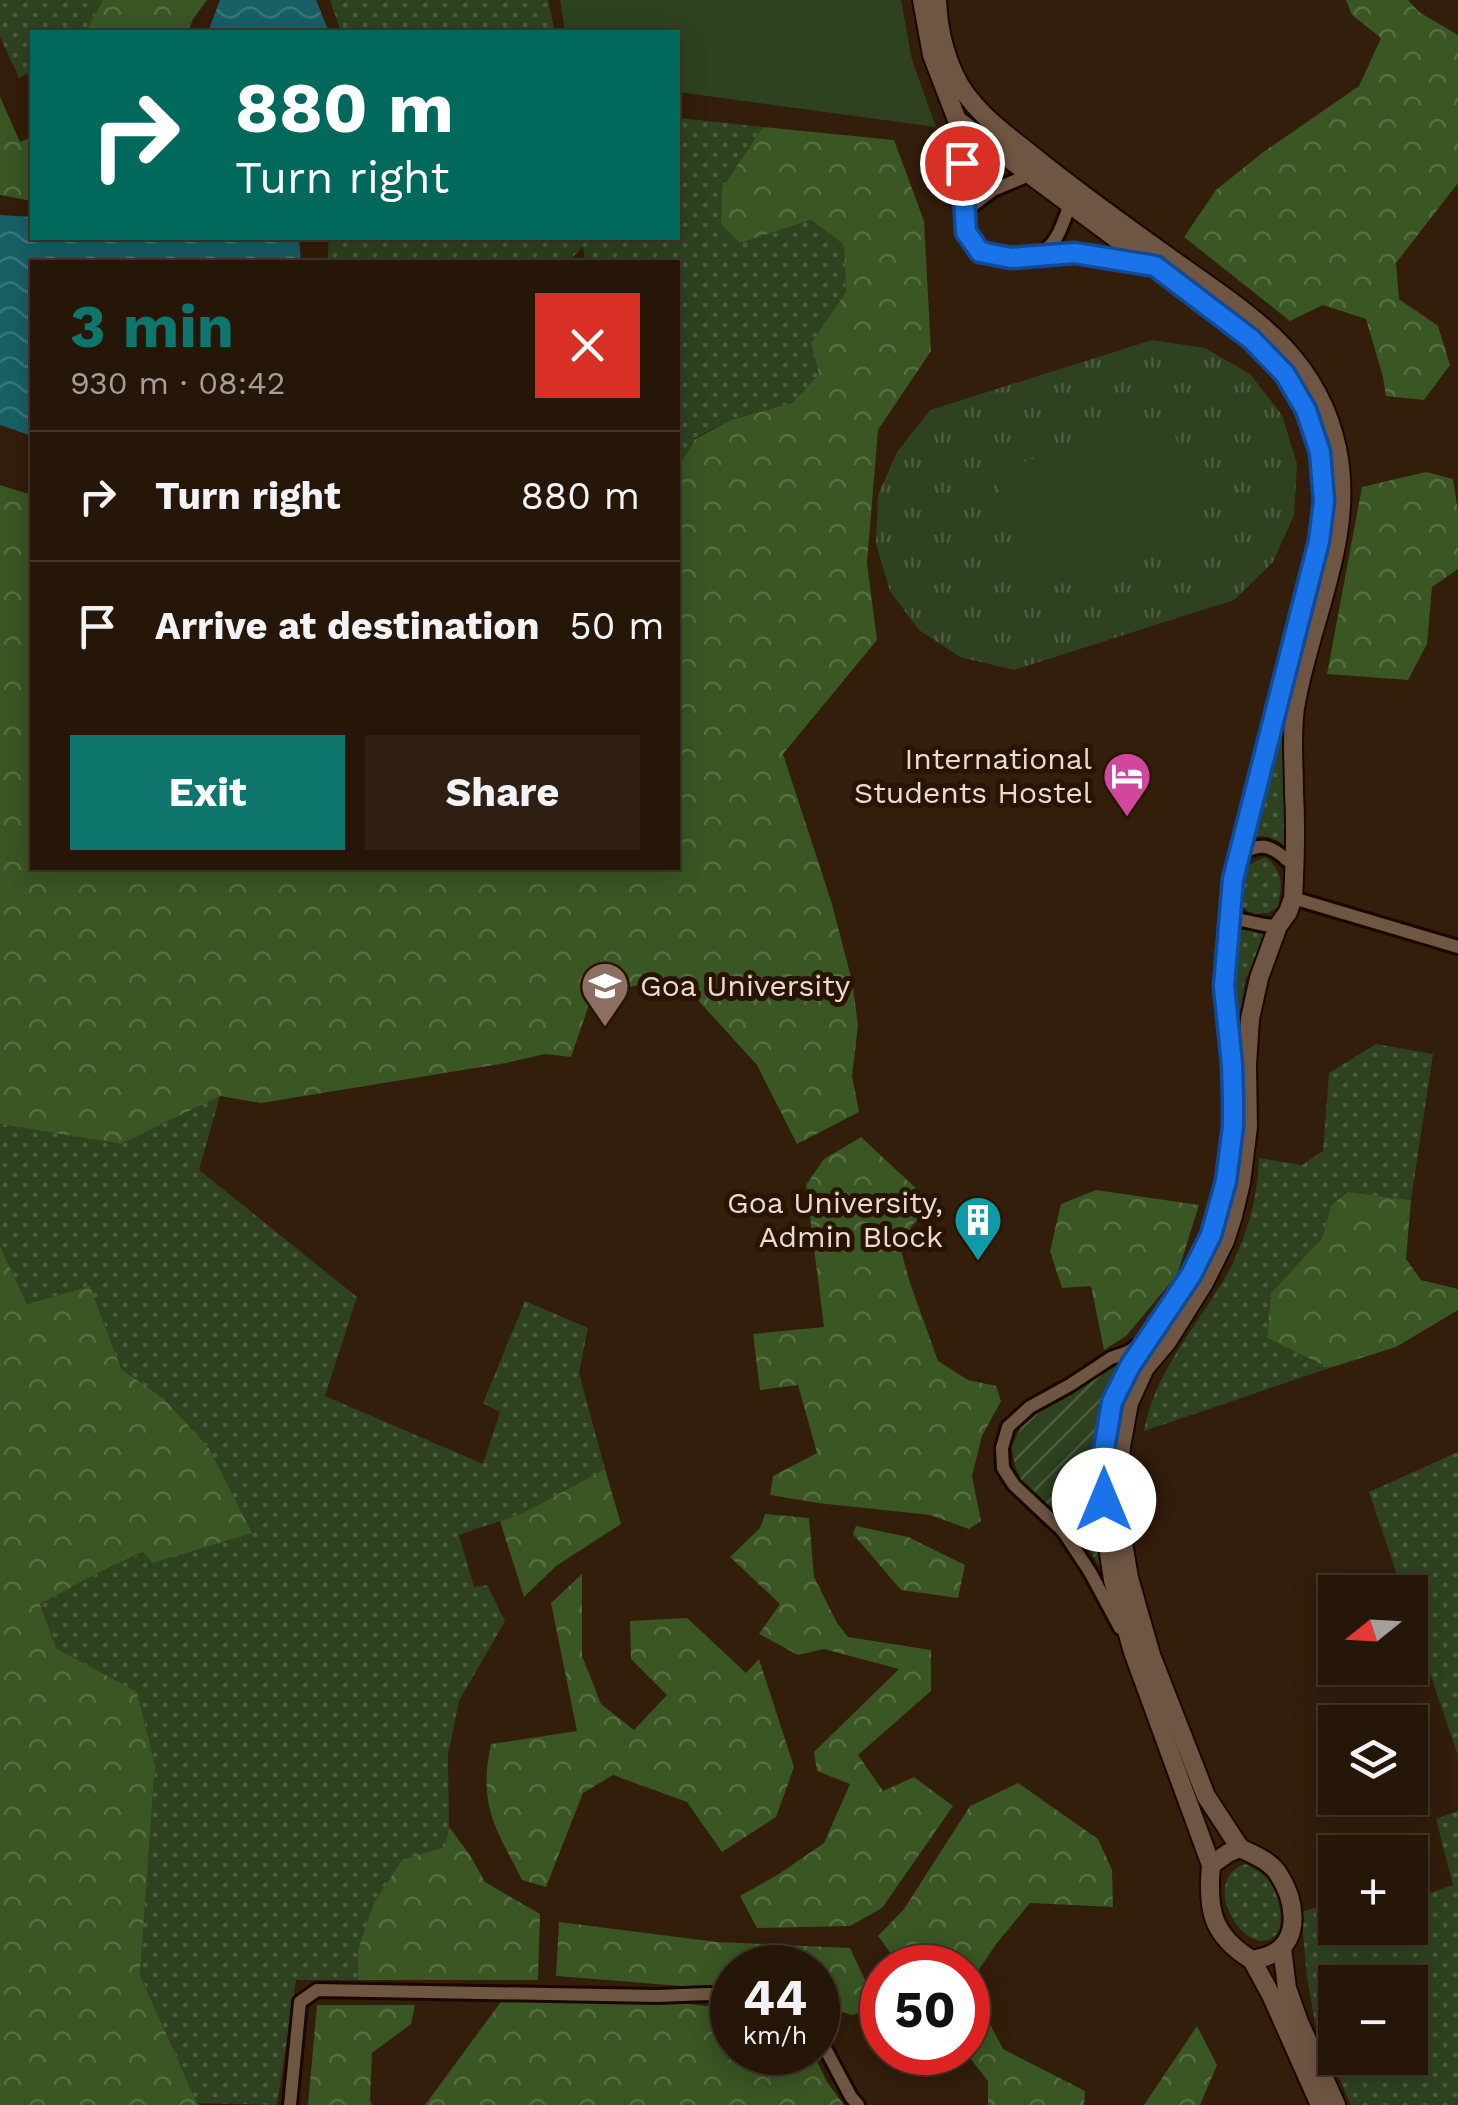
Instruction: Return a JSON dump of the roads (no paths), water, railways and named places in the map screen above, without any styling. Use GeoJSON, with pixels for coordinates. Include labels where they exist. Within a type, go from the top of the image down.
{"type":"FeatureCollection","features":[{"type":"Feature","properties":{"kind":"main road"},"geometry":{"type":"LineString","coordinates":[[922,0],[932,55],[957,120],[1070,204],[1262,325],[1299,362],[1323,402],[1337,449],[1342,501],[1336,545],[1295,708],[1294,889],[1260,978],[1250,1019],[1248,1127],[1241,1183],[1233,1216],[1204,1282],[1146,1368],[1130,1403],[1121,1447],[1118,1493],[1129,1578],[1151,1655],[1206,1796],[1240,1848],[1266,1861],[1279,1874],[1292,1906],[1291,1936],[1271,1956],[1252,1960]]}},
{"type":"Feature","properties":{"kind":"main road"},"geometry":{"type":"LineString","coordinates":[[937,0],[954,76],[973,103],[1251,339],[1285,374],[1306,410],[1320,452],[1324,501],[1319,541],[1238,854],[1230,906],[1224,986],[1233,1126],[1226,1181],[1211,1235],[1191,1275],[1130,1366],[1112,1402],[1104,1450],[1106,1540],[1114,1580],[1133,1652],[1211,1865],[1208,1896],[1213,1920],[1236,1950],[1252,1960],[1320,2105]]}},
{"type":"Feature","properties":{"kind":"main road"},"geometry":{"type":"LineString","coordinates":[[1287,860],[1294,889]]}},
{"type":"Feature","properties":{"kind":"main road"},"geometry":{"type":"LineString","coordinates":[[1211,1865],[1240,1848]]}},
{"type":"Feature","properties":{"kind":"main road"},"geometry":{"type":"LineString","coordinates":[[1282,1948],[1288,1988],[1299,2022],[1336,2105]]}},
{"type":"Feature","properties":{"kind":"street"},"geometry":{"type":"LineString","coordinates":[[957,120],[966,232],[980,252],[1011,258],[1075,253],[1153,258]]}},
{"type":"Feature","properties":{"kind":"street"},"geometry":{"type":"LineString","coordinates":[[964,212],[993,190],[1029,174]]}},
{"type":"Feature","properties":{"kind":"street"},"geometry":{"type":"LineString","coordinates":[[1037,256],[1056,240],[1070,204]]}},
{"type":"Feature","properties":{"kind":"street"},"geometry":{"type":"LineString","coordinates":[[1238,854],[1255,846],[1268,846],[1287,860]]}},
{"type":"Feature","properties":{"kind":"street"},"geometry":{"type":"LineString","coordinates":[[1294,889],[1458,946]]}},
{"type":"Feature","properties":{"kind":"street"},"geometry":{"type":"LineString","coordinates":[[1230,906],[1240,920],[1278,926]]}},
{"type":"Feature","properties":{"kind":"street"},"geometry":{"type":"LineString","coordinates":[[1133,1652],[1063,1531],[1014,1485],[1003,1468],[1002,1448],[1008,1427],[1030,1408],[1110,1358],[1147,1340]]}},
{"type":"Feature","properties":{"kind":"street"},"geometry":{"type":"LineString","coordinates":[[290,2105],[300,2002],[317,1990],[710,1994]]}},
{"type":"Feature","properties":{"kind":"street"},"geometry":{"type":"LineString","coordinates":[[840,2075],[858,2105]]}},
{"type":"Feature","properties":{"kind":"water"},"geometry":{"type":"Polygon","coordinates":[[[220,0],[316,0],[328,30],[209,30],[220,0]]]}},
{"type":"Feature","properties":{"kind":"water"},"geometry":{"type":"Polygon","coordinates":[[[0,215],[30,217],[30,240],[299,240],[301,260],[30,260],[30,435],[0,425],[0,215]]]}},
{"type":"Feature","properties":{"kind":"place","name":"International Students Hostel"},"geometry":{"type":"Point","coordinates":[1127,818]}},
{"type":"Feature","properties":{"kind":"place","name":"Goa University"},"geometry":{"type":"Point","coordinates":[605,1028]}},
{"type":"Feature","properties":{"kind":"place","name":"Goa University, Admin Block"},"geometry":{"type":"Point","coordinates":[978,1262]}}]}
